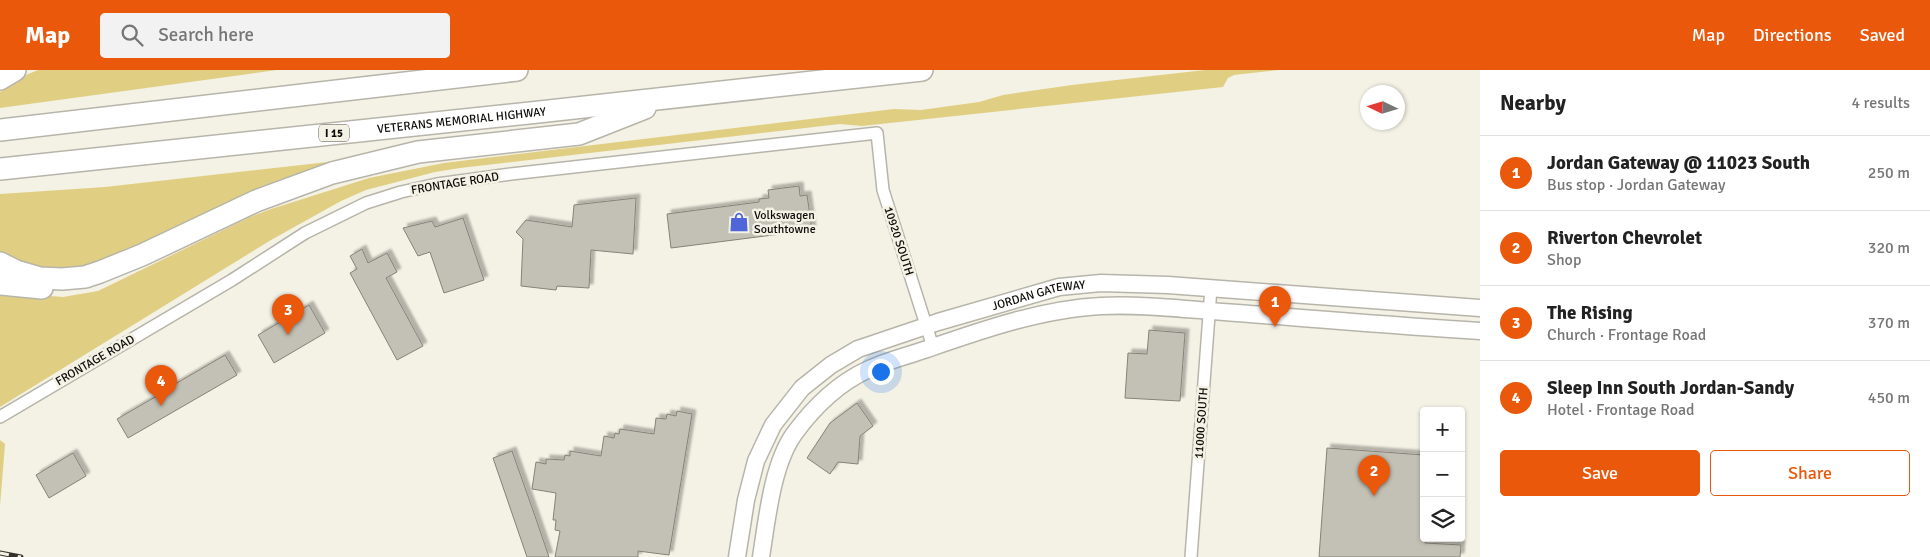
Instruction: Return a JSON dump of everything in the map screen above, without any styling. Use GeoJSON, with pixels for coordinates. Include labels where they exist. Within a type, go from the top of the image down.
{"type":"FeatureCollection","features":[{"type":"Feature","properties":{"kind":"highway"},"geometry":{"type":"LineString","coordinates":[[0,80],[15,70]]}},
{"type":"Feature","properties":{"kind":"highway"},"geometry":{"type":"LineString","coordinates":[[0,130],[517,70]]}},
{"type":"Feature","properties":{"kind":"highway","name":"VETERANS MEMORIAL HIGHWAY"},"geometry":{"type":"LineString","coordinates":[[0,169],[545,110],[668,99],[922,70]]}},
{"type":"Feature","properties":{"kind":"highway"},"geometry":{"type":"LineString","coordinates":[[0,263],[16,271],[33,276],[70,279],[100,272],[142,255],[239,208],[332,173],[418,152],[579,134],[668,99]]}},
{"type":"Feature","properties":{"kind":"highway"},"geometry":{"type":"LineString","coordinates":[[0,284],[58,288],[91,284],[104,280],[142,255]]}},
{"type":"Feature","properties":{"kind":"main road","name":"JORDAN GATEWAY"},"geometry":{"type":"LineString","coordinates":[[737,557],[746,500],[756,461],[773,425],[802,388],[831,365],[858,349],[926,326],[1059,286],[1101,282],[1211,288],[1480,308]]}},
{"type":"Feature","properties":{"kind":"main road","name":"JORDAN GATEWAY"},"geometry":{"type":"LineString","coordinates":[[761,557],[770,498],[778,468],[793,436],[818,404],[843,383],[868,369],[933,347],[1018,321],[1063,310],[1102,306],[1209,311],[1480,330]]}},
{"type":"Feature","properties":{"kind":"street","name":"10920 SOUTH"},"geometry":{"type":"LineString","coordinates":[[877,134],[883,190],[933,347]]}},
{"type":"Feature","properties":{"kind":"street","name":"FRONTAGE ROAD"},"geometry":{"type":"LineString","coordinates":[[0,417],[232,280],[305,233],[366,203],[401,192],[437,184],[511,174],[877,134]]}},
{"type":"Feature","properties":{"kind":"street","name":"11000 SOUTH"},"geometry":{"type":"LineString","coordinates":[[1191,557],[1211,288]]}},
{"type":"Feature","properties":{"kind":"shaded area"},"geometry":{"type":"Polygon","coordinates":[[[38,70],[277,70],[0,108],[0,92],[26,75],[38,70]]]}},
{"type":"Feature","properties":{"kind":"shaded area"},"geometry":{"type":"Polygon","coordinates":[[[1205,70],[1278,70],[1234,75],[1228,78],[1223,87],[862,126],[840,124],[460,168],[435,172],[366,190],[341,201],[271,240],[0,407],[0,292],[63,297],[98,291],[250,217],[369,178],[444,163],[894,109],[921,110],[979,102],[1003,95],[1072,85],[1205,70]]]}},
{"type":"Feature","properties":{"kind":"shaded area"},"geometry":{"type":"Polygon","coordinates":[[[328,162],[328,165],[290,177],[235,199],[131,250],[93,266],[70,270],[49,270],[28,265],[0,252],[0,194],[105,187],[328,162]]]}},
{"type":"Feature","properties":{"kind":"shaded area"},"geometry":{"type":"Polygon","coordinates":[[[0,440],[5,444],[0,506],[0,440]]]}},
{"type":"Feature","properties":{"kind":"building","name":"Volkswagen Southtowne"},"geometry":{"type":"Polygon","coordinates":[[[799,186],[800,196],[807,195],[812,230],[671,248],[667,214],[759,202],[759,199],[769,198],[768,190],[799,186]]]}},
{"type":"Feature","properties":{"kind":"building"},"geometry":{"type":"Polygon","coordinates":[[[636,198],[633,254],[591,250],[589,288],[557,286],[556,290],[521,286],[523,239],[516,232],[526,220],[572,227],[574,205],[636,198]]]}},
{"type":"Feature","properties":{"kind":"building"},"geometry":{"type":"Polygon","coordinates":[[[463,218],[484,280],[444,293],[430,252],[418,256],[403,228],[432,221],[435,227],[463,218]]]}},
{"type":"Feature","properties":{"kind":"building"},"geometry":{"type":"Polygon","coordinates":[[[362,249],[368,263],[387,253],[397,272],[386,278],[423,346],[397,360],[350,273],[357,269],[350,256],[362,249]]]}},
{"type":"Feature","properties":{"kind":"building"},"geometry":{"type":"Polygon","coordinates":[[[309,305],[325,333],[274,363],[258,335],[309,305]]]}},
{"type":"Feature","properties":{"kind":"building"},"geometry":{"type":"Polygon","coordinates":[[[1149,330],[1185,333],[1180,401],[1125,398],[1128,353],[1147,354],[1149,330]]]}},
{"type":"Feature","properties":{"kind":"building"},"geometry":{"type":"Polygon","coordinates":[[[225,355],[237,375],[128,438],[117,419],[162,393],[153,378],[161,373],[170,387],[225,355]]]}},
{"type":"Feature","properties":{"kind":"building"},"geometry":{"type":"Polygon","coordinates":[[[857,403],[873,426],[860,436],[858,464],[838,462],[830,474],[807,458],[830,423],[857,403]]]}},
{"type":"Feature","properties":{"kind":"building"},"geometry":{"type":"Polygon","coordinates":[[[677,411],[692,414],[669,555],[638,551],[638,557],[555,557],[560,531],[555,530],[556,520],[553,520],[556,493],[532,489],[536,462],[546,464],[546,459],[564,460],[565,455],[570,456],[570,451],[601,456],[604,436],[614,438],[615,433],[619,434],[620,429],[654,434],[656,418],[666,419],[667,414],[676,416],[677,411]]]}},
{"type":"Feature","properties":{"kind":"building"},"geometry":{"type":"Polygon","coordinates":[[[1327,448],[1420,455],[1420,542],[1461,545],[1460,557],[1319,557],[1327,448]]]}},
{"type":"Feature","properties":{"kind":"building"},"geometry":{"type":"Polygon","coordinates":[[[512,451],[549,557],[527,557],[493,458],[512,451]]]}},
{"type":"Feature","properties":{"kind":"building"},"geometry":{"type":"Polygon","coordinates":[[[73,453],[86,476],[49,498],[36,475],[73,453]]]}},
{"type":"Feature","properties":{"kind":"railway"},"geometry":{"type":"LineString","coordinates":[[0,553],[21,557]]}},
{"type":"Feature","properties":{"kind":"place","name":"Volkswagen Southtowne"},"geometry":{"type":"Point","coordinates":[739,222]}},
{"type":"Feature","properties":{"kind":"place","name":"Jordan Gateway @ 11023 South"},"geometry":{"type":"Point","coordinates":[1275,327]}},
{"type":"Feature","properties":{"kind":"place","name":"The Rising"},"geometry":{"type":"Point","coordinates":[288,335]}},
{"type":"Feature","properties":{"kind":"place","name":"Sleep Inn South Jordan-Sandy"},"geometry":{"type":"Point","coordinates":[161,406]}},
{"type":"Feature","properties":{"kind":"place","name":"Riverton Chevrolet"},"geometry":{"type":"Point","coordinates":[1374,496]}}]}
